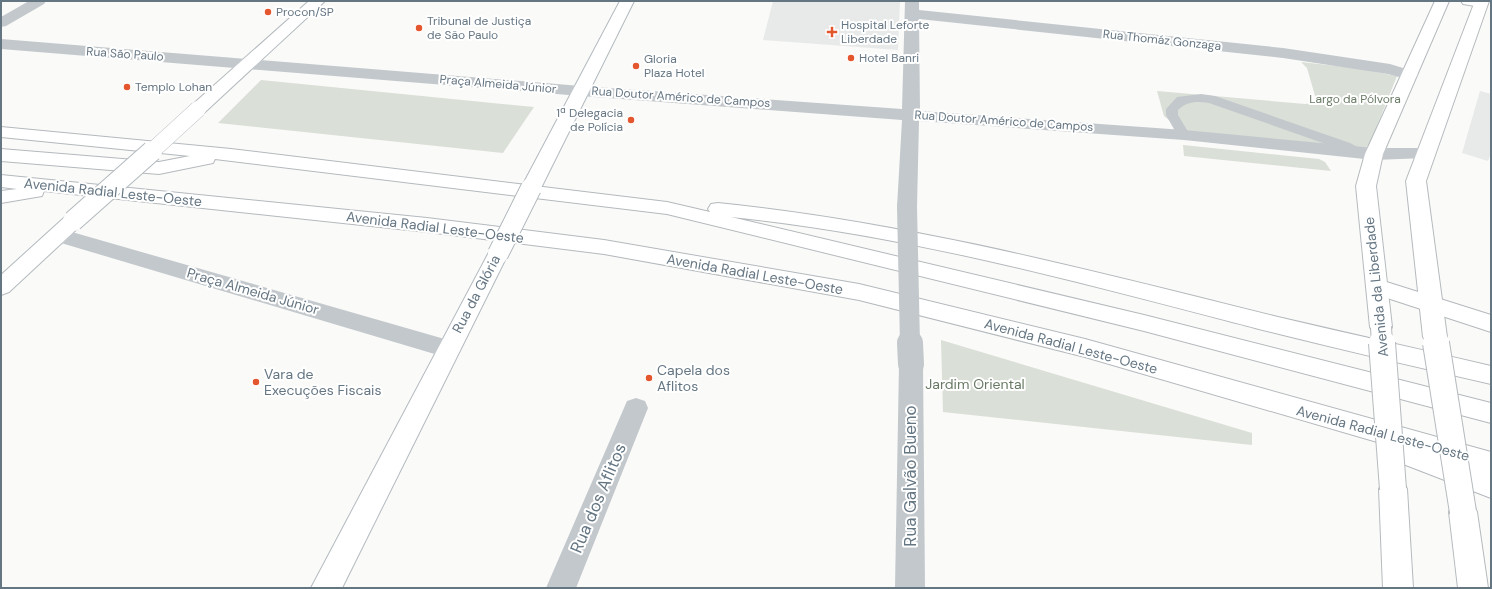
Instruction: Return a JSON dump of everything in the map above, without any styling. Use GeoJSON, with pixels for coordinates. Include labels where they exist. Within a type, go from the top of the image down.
{"type":"FeatureCollection","features":[{"type":"Feature","properties":{"kind":"main road"},"geometry":{"type":"LineString","coordinates":[[1,287],[318,1]]}},
{"type":"Feature","properties":{"kind":"main road","name":"Rua da Glória"},"geometry":{"type":"LineString","coordinates":[[326,588],[627,1]]}},
{"type":"Feature","properties":{"kind":"main road","name":"Avenida da Liberdade"},"geometry":{"type":"LineString","coordinates":[[1398,588],[1393,489],[1381,327],[1366,186],[1365,153],[1410,75],[1442,1]]}},
{"type":"Feature","properties":{"kind":"main road"},"geometry":{"type":"LineString","coordinates":[[1473,588],[1463,512],[1430,305],[1416,181],[1477,2]]}},
{"type":"Feature","properties":{"kind":"main road"},"geometry":{"type":"LineString","coordinates":[[1,132],[231,155],[667,208],[722,209],[776,215],[912,238],[1073,273],[1281,326],[1491,375]]}},
{"type":"Feature","properties":{"kind":"main road"},"geometry":{"type":"LineString","coordinates":[[1,155],[158,168],[231,155]]}},
{"type":"Feature","properties":{"kind":"main road","name":"Avenida Radial Leste-Oeste"},"geometry":{"type":"LineString","coordinates":[[1,180],[427,226],[604,247],[844,289],[1085,348],[1491,463]]}},
{"type":"Feature","properties":{"kind":"main road"},"geometry":{"type":"LineString","coordinates":[[1,197],[64,187]]}},
{"type":"Feature","properties":{"kind":"main road"},"geometry":{"type":"LineString","coordinates":[[667,208],[1144,323],[1491,414]]}},
{"type":"Feature","properties":{"kind":"main road"},"geometry":{"type":"LineString","coordinates":[[1377,287],[1491,324]]}},
{"type":"Feature","properties":{"kind":"main road"},"geometry":{"type":"LineString","coordinates":[[1266,400],[1491,486]]}},
{"type":"Feature","properties":{"kind":"street"},"geometry":{"type":"LineString","coordinates":[[1,23],[39,1]]}},
{"type":"Feature","properties":{"kind":"street"},"geometry":{"type":"LineString","coordinates":[[911,114],[912,7]]}},
{"type":"Feature","properties":{"kind":"street","name":"Rua Thomáz Gonzaga"},"geometry":{"type":"LineString","coordinates":[[912,7],[1283,53],[1390,69],[1410,75]]}},
{"type":"Feature","properties":{"kind":"street","name":"Rua São Paulo"},"geometry":{"type":"LineString","coordinates":[[1,44],[248,64]]}},
{"type":"Feature","properties":{"kind":"street","name":"Praça Almeida Júnior"},"geometry":{"type":"LineString","coordinates":[[248,64],[581,90]]}},
{"type":"Feature","properties":{"kind":"street","name":"Rua Doutor Américo de Campos"},"geometry":{"type":"LineString","coordinates":[[581,90],[1184,135],[1365,153],[1426,153]]}},
{"type":"Feature","properties":{"kind":"street","name":"Rua Galvão Bueno"},"geometry":{"type":"LineString","coordinates":[[910,588],[911,364],[906,207],[911,114]]}},
{"type":"Feature","properties":{"kind":"street","name":"Praça Almeida Júnior"},"geometry":{"type":"LineString","coordinates":[[66,228],[448,349]]}},
{"type":"Feature","properties":{"kind":"street","name":"Rua dos Aflitos"},"geometry":{"type":"LineString","coordinates":[[561,588],[636,408]]}},
{"type":"Feature","properties":{"kind":"lane"},"geometry":{"type":"LineString","coordinates":[[1184,135],[1172,115],[1172,109],[1181,100],[1201,98],[1221,101],[1365,153]]}},
{"type":"Feature","properties":{"kind":"shaded area","name":"Hospital Leforte Liberdade"},"geometry":{"type":"Polygon","coordinates":[[[773,1],[900,1],[898,50],[763,40],[773,1]]]}},
{"type":"Feature","properties":{"kind":"shaded area"},"geometry":{"type":"Polygon","coordinates":[[[1480,91],[1491,94],[1491,154],[1488,161],[1462,153],[1480,91]]]}},
{"type":"Feature","properties":{"kind":"green space","name":"Largo da Pólvora"},"geometry":{"type":"Polygon","coordinates":[[[1301,62],[1355,68],[1397,76],[1371,141],[1366,148],[1185,133],[1164,116],[1157,91],[1305,104],[1324,102],[1325,100],[1316,99],[1307,68],[1301,62]]]}},
{"type":"Feature","properties":{"kind":"green space"},"geometry":{"type":"Polygon","coordinates":[[[261,80],[534,107],[503,153],[218,123],[261,80]]]}},
{"type":"Feature","properties":{"kind":"green space"},"geometry":{"type":"Polygon","coordinates":[[[1183,145],[1319,159],[1325,162],[1331,171],[1184,156],[1183,145]]]}},
{"type":"Feature","properties":{"kind":"green space","name":"Jardim Oriental"},"geometry":{"type":"Polygon","coordinates":[[[941,340],[1252,433],[1252,445],[943,412],[941,340]]]}},
{"type":"Feature","properties":{"kind":"place","name":"Procon/SP"},"geometry":{"type":"Point","coordinates":[268,12]}},
{"type":"Feature","properties":{"kind":"place","name":"Tribunal de Justiça de São Paulo"},"geometry":{"type":"Point","coordinates":[419,28]}},
{"type":"Feature","properties":{"kind":"place","name":"Hospital Leforte Liberdade"},"geometry":{"type":"Point","coordinates":[832,32]}},
{"type":"Feature","properties":{"kind":"place","name":"Hotel Banri"},"geometry":{"type":"Point","coordinates":[851,58]}},
{"type":"Feature","properties":{"kind":"place","name":"Gloria Plaza Hotel"},"geometry":{"type":"Point","coordinates":[636,66]}},
{"type":"Feature","properties":{"kind":"place","name":"Templo Lohan"},"geometry":{"type":"Point","coordinates":[127,87]}},
{"type":"Feature","properties":{"kind":"place","name":"1ª Delegacia de Polícia"},"geometry":{"type":"Point","coordinates":[631,120]}},
{"type":"Feature","properties":{"kind":"place","name":"Capela dos Aflitos"},"geometry":{"type":"Point","coordinates":[649,378]}},
{"type":"Feature","properties":{"kind":"place","name":"Vara de Execuções Fiscais"},"geometry":{"type":"Point","coordinates":[256,382]}}]}
